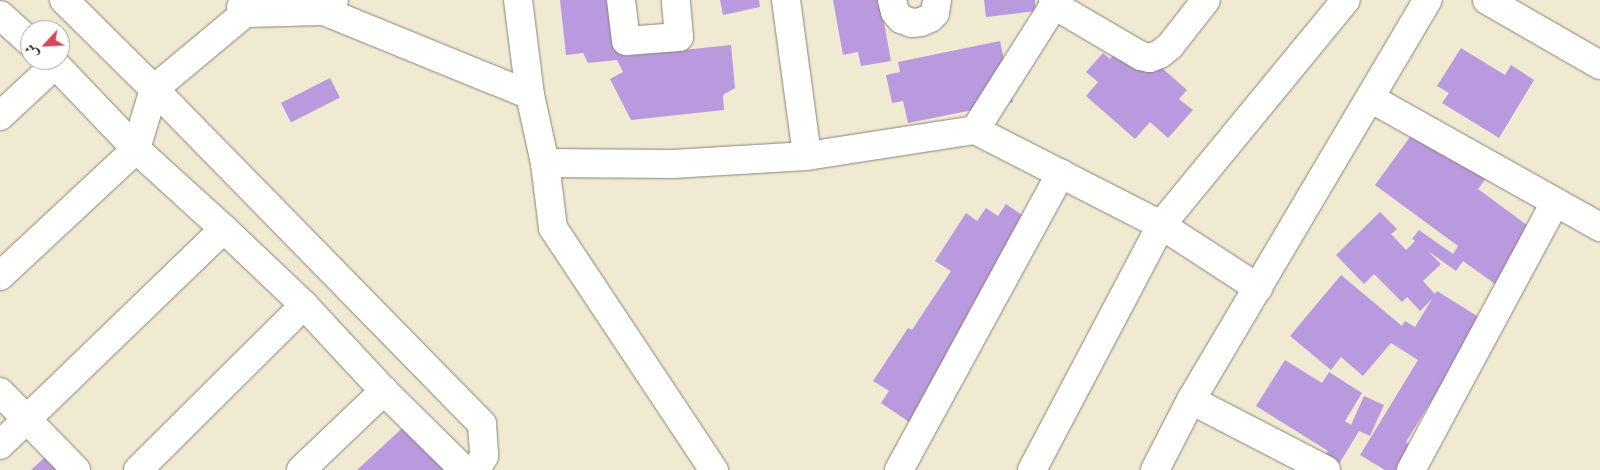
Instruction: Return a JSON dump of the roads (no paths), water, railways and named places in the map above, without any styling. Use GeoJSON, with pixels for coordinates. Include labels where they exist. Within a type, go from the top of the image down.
{"type":"FeatureCollection","features":[{"type":"Feature","properties":{"kind":"street"},"geometry":{"type":"LineString","coordinates":[[64,0],[154,89],[482,424],[484,456],[476,470]]}},
{"type":"Feature","properties":{"kind":"street"},"geometry":{"type":"LineString","coordinates":[[518,0],[530,95],[545,163],[553,228],[714,470]]}},
{"type":"Feature","properties":{"kind":"street"},"geometry":{"type":"LineString","coordinates":[[621,0],[626,41],[680,37],[676,0]]}},
{"type":"Feature","properties":{"kind":"street"},"geometry":{"type":"LineString","coordinates":[[786,0],[806,156]]}},
{"type":"Feature","properties":{"kind":"street"},"geometry":{"type":"LineString","coordinates":[[892,0],[895,12],[901,19],[912,23],[930,18],[935,13],[937,0]]}},
{"type":"Feature","properties":{"kind":"street"},"geometry":{"type":"LineString","coordinates":[[975,130],[1054,3],[1141,56],[1150,58],[1160,54],[1170,46],[1206,0]]}},
{"type":"Feature","properties":{"kind":"street"},"geometry":{"type":"LineString","coordinates":[[1032,470],[1161,225],[1346,0]]}},
{"type":"Feature","properties":{"kind":"street"},"geometry":{"type":"LineString","coordinates":[[1154,470],[1191,400],[1428,0]]}},
{"type":"Feature","properties":{"kind":"street"},"geometry":{"type":"LineString","coordinates":[[1487,0],[1600,65]]}},
{"type":"Feature","properties":{"kind":"street"},"geometry":{"type":"LineString","coordinates":[[0,276],[136,149],[154,89],[248,4],[322,4],[530,95]]}},
{"type":"Feature","properties":{"kind":"street"},"geometry":{"type":"LineString","coordinates":[[0,15],[20,33]]}},
{"type":"Feature","properties":{"kind":"street"},"geometry":{"type":"LineString","coordinates":[[0,116],[46,70]]}},
{"type":"Feature","properties":{"kind":"street"},"geometry":{"type":"LineString","coordinates":[[62,70],[136,149],[304,305],[384,391],[464,470]]}},
{"type":"Feature","properties":{"kind":"street"},"geometry":{"type":"LineString","coordinates":[[1370,98],[1600,227]]}},
{"type":"Feature","properties":{"kind":"street"},"geometry":{"type":"LineString","coordinates":[[545,163],[673,164],[806,156],[975,130],[1161,225],[1258,288]]}},
{"type":"Feature","properties":{"kind":"street"},"geometry":{"type":"LineString","coordinates":[[899,470],[1061,173]]}},
{"type":"Feature","properties":{"kind":"street"},"geometry":{"type":"LineString","coordinates":[[1412,470],[1555,203]]}},
{"type":"Feature","properties":{"kind":"street"},"geometry":{"type":"LineString","coordinates":[[0,445],[224,229]]}},
{"type":"Feature","properties":{"kind":"street"},"geometry":{"type":"LineString","coordinates":[[138,470],[304,305]]}},
{"type":"Feature","properties":{"kind":"street"},"geometry":{"type":"LineString","coordinates":[[301,470],[384,391]]}},
{"type":"Feature","properties":{"kind":"street"},"geometry":{"type":"LineString","coordinates":[[0,392],[76,470]]}},
{"type":"Feature","properties":{"kind":"street"},"geometry":{"type":"LineString","coordinates":[[1191,400],[1326,470]]}}]}
